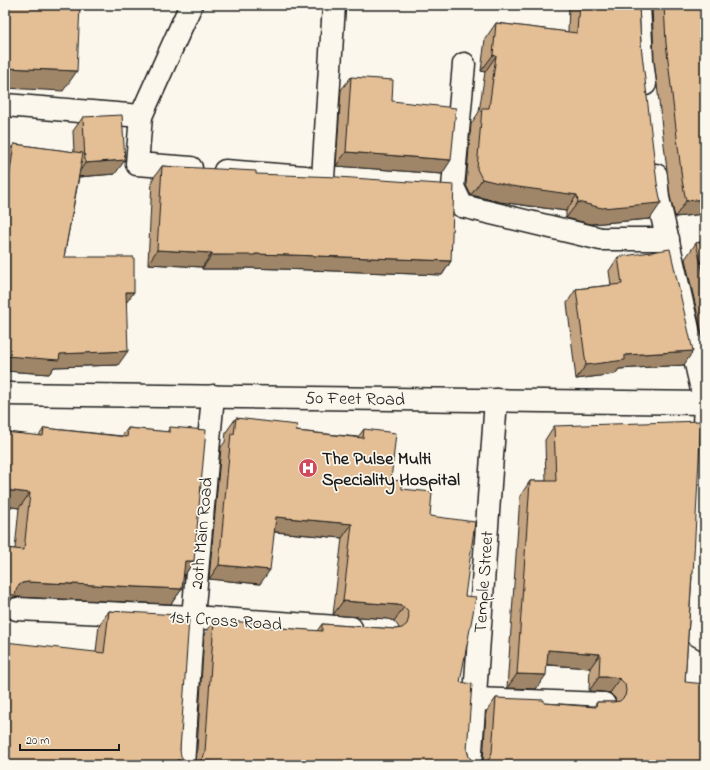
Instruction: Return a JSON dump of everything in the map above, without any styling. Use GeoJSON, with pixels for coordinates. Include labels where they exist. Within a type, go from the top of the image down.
{"type":"FeatureCollection","features":[{"type":"Feature","properties":{"kind":"street"},"geometry":{"type":"LineString","coordinates":[[191,5],[141,116],[137,164],[346,180]]}},
{"type":"Feature","properties":{"kind":"street"},"geometry":{"type":"LineString","coordinates":[[323,178],[334,5]]}},
{"type":"Feature","properties":{"kind":"street"},"geometry":{"type":"LineString","coordinates":[[639,5],[642,60],[648,106]]}},
{"type":"Feature","properties":{"kind":"street"},"geometry":{"type":"LineString","coordinates":[[464,64],[453,187],[462,206],[601,239],[668,239]]}},
{"type":"Feature","properties":{"kind":"street"},"geometry":{"type":"LineString","coordinates":[[5,105],[141,116]]}},
{"type":"Feature","properties":{"kind":"street"},"geometry":{"type":"LineString","coordinates":[[653,152],[658,198],[705,404],[694,633],[705,639]]}},
{"type":"Feature","properties":{"kind":"street"},"geometry":{"type":"LineString","coordinates":[[430,185],[453,187]]}},
{"type":"Feature","properties":{"kind":"street","name":"50 Feet Road"},"geometry":{"type":"LineString","coordinates":[[5,394],[705,404]]}},
{"type":"Feature","properties":{"kind":"street","name":"20th Main Road"},"geometry":{"type":"LineString","coordinates":[[183,765],[193,617],[213,396]]}},
{"type":"Feature","properties":{"kind":"street","name":"Temple Street"},"geometry":{"type":"LineString","coordinates":[[470,765],[496,400]]}},
{"type":"Feature","properties":{"kind":"street","name":"1st Cross Road"},"geometry":{"type":"LineString","coordinates":[[17,608],[193,617],[372,630]]}},
{"type":"Feature","properties":{"kind":"street"},"geometry":{"type":"LineString","coordinates":[[475,699],[604,704]]}},
{"type":"Feature","properties":{"kind":"building"},"geometry":{"type":"Polygon","coordinates":[[[5,5],[80,5],[77,71],[5,68],[5,5]]]}},
{"type":"Feature","properties":{"kind":"building"},"geometry":{"type":"Polygon","coordinates":[[[580,5],[639,5],[641,45],[657,183],[661,203],[602,208],[578,202],[577,195],[511,186],[482,179],[477,169],[482,108],[489,108],[496,56],[493,55],[496,23],[577,33],[580,5]]]}},
{"type":"Feature","properties":{"kind":"building"},"geometry":{"type":"Polygon","coordinates":[[[664,5],[705,5],[705,199],[686,201],[682,180],[666,43],[664,5]]]}},
{"type":"Feature","properties":{"kind":"building"},"geometry":{"type":"Polygon","coordinates":[[[351,77],[393,80],[392,101],[456,108],[451,160],[346,152],[351,77]]]}},
{"type":"Feature","properties":{"kind":"building"},"geometry":{"type":"Polygon","coordinates":[[[122,115],[125,160],[85,163],[83,117],[122,115]]]}},
{"type":"Feature","properties":{"kind":"building"},"geometry":{"type":"Polygon","coordinates":[[[14,144],[83,153],[64,257],[134,257],[134,292],[126,292],[128,351],[60,354],[59,360],[5,356],[5,178],[9,179],[14,144]]]}},
{"type":"Feature","properties":{"kind":"building"},"geometry":{"type":"Polygon","coordinates":[[[162,166],[256,171],[256,174],[338,177],[454,185],[451,261],[255,254],[212,255],[212,253],[157,250],[162,166]]]}},
{"type":"Feature","properties":{"kind":"building"},"geometry":{"type":"Polygon","coordinates":[[[705,241],[705,282],[696,243],[705,241]]]}},
{"type":"Feature","properties":{"kind":"building"},"geometry":{"type":"Polygon","coordinates":[[[670,249],[693,351],[625,355],[625,360],[586,365],[576,289],[622,284],[618,257],[670,249]]]}},
{"type":"Feature","properties":{"kind":"building"},"geometry":{"type":"Polygon","coordinates":[[[236,418],[297,425],[296,431],[363,438],[364,429],[396,433],[391,480],[402,481],[402,489],[432,492],[430,516],[475,522],[465,596],[476,597],[460,682],[472,684],[467,750],[469,757],[473,761],[479,763],[486,762],[490,758],[492,752],[496,698],[544,700],[544,703],[596,707],[597,702],[620,701],[625,696],[625,684],[620,679],[614,677],[599,677],[600,654],[548,650],[546,675],[517,674],[530,481],[556,481],[554,426],[701,421],[693,574],[685,682],[705,684],[705,765],[226,765],[226,763],[199,761],[203,758],[205,752],[214,621],[268,623],[268,627],[322,631],[322,624],[396,629],[402,628],[407,624],[409,617],[408,612],[404,607],[398,605],[343,601],[352,524],[276,517],[270,570],[219,565],[231,433],[234,434],[236,418]]]}},
{"type":"Feature","properties":{"kind":"building"},"geometry":{"type":"Polygon","coordinates":[[[170,427],[206,430],[194,561],[185,561],[182,589],[28,582],[22,583],[17,587],[15,595],[5,594],[5,548],[24,550],[30,493],[5,490],[5,432],[43,436],[44,428],[127,437],[128,428],[170,432],[170,427]]]}},
{"type":"Feature","properties":{"kind":"building"},"geometry":{"type":"Polygon","coordinates":[[[109,611],[178,615],[178,618],[189,619],[180,750],[181,756],[185,761],[177,760],[177,765],[5,765],[5,642],[104,653],[109,611]]]}},
{"type":"Feature","properties":{"kind":"place","name":"The Pulse Multi Speciality Hospital"},"geometry":{"type":"Point","coordinates":[308,468]}}]}
